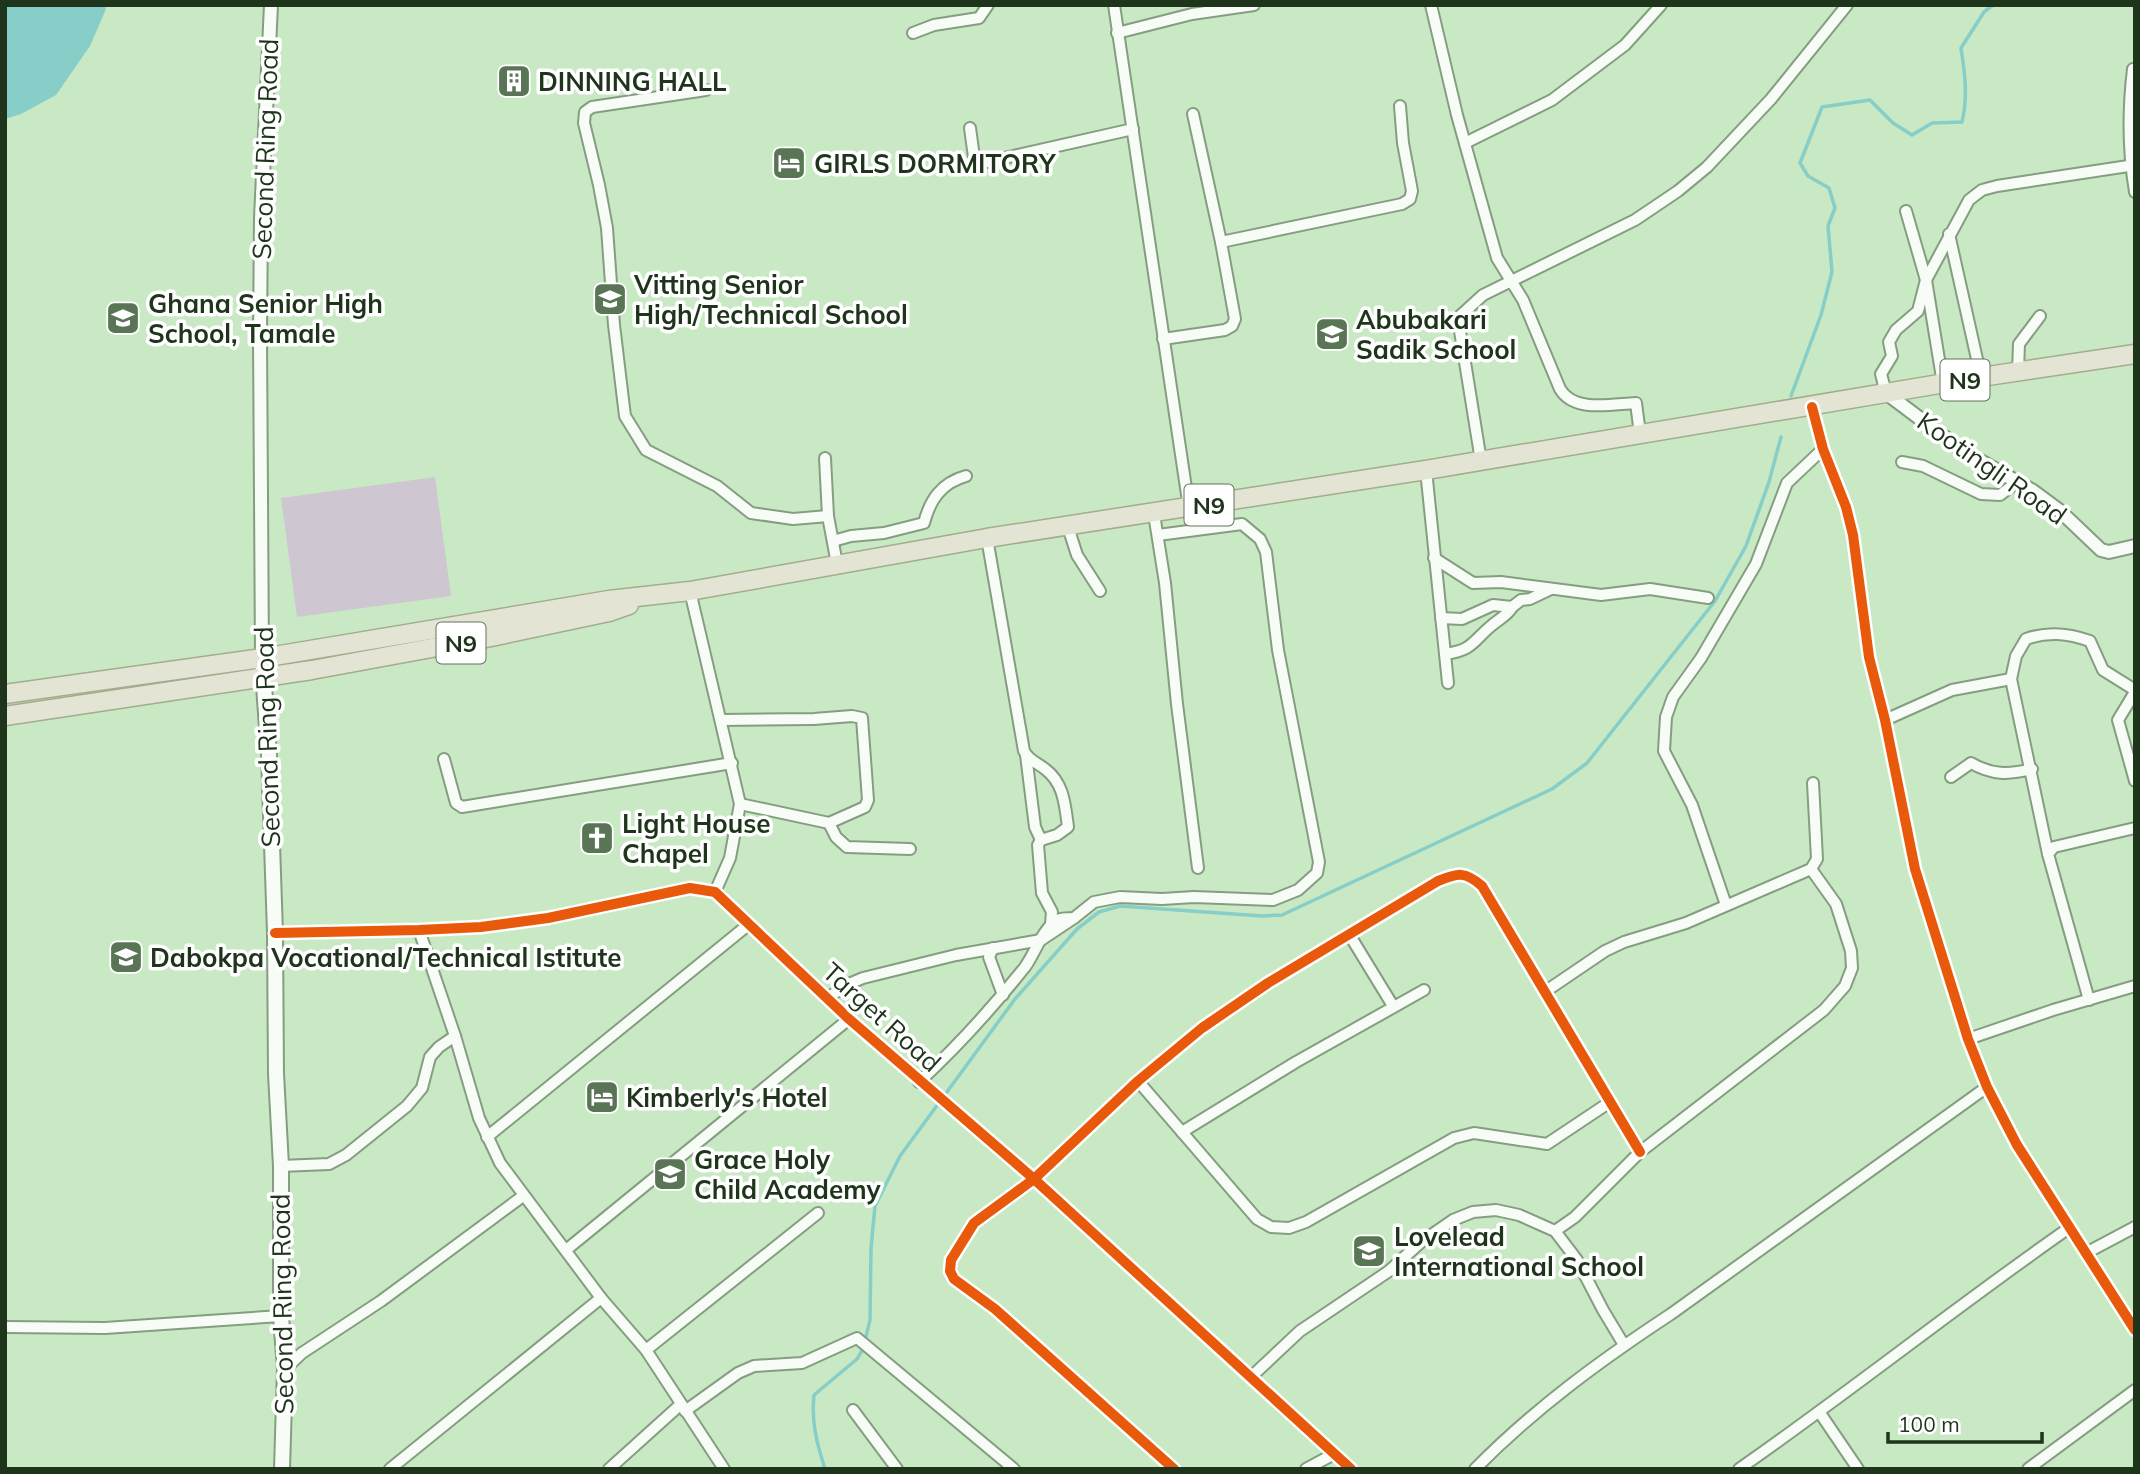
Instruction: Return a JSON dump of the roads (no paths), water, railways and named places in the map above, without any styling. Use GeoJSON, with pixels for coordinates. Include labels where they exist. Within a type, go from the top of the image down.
{"type":"FeatureCollection","features":[{"type":"Feature","properties":{"kind":"highway","name":"N9"},"geometry":{"type":"LineString","coordinates":[[5,694],[262,658],[528,612],[690,591],[987,538],[1189,508],[2135,354]]}},
{"type":"Feature","properties":{"kind":"highway","name":"N9"},"geometry":{"type":"LineString","coordinates":[[5,716],[326,668],[609,612],[656,596]]}},
{"type":"Feature","properties":{"kind":"main road","name":"Second Ring Road"},"geometry":{"type":"LineString","coordinates":[[262,658],[269,755],[276,1074],[281,1166],[281,1316],[285,1369],[282,1469]]}},
{"type":"Feature","properties":{"kind":"street","name":"Second Ring Road"},"geometry":{"type":"LineString","coordinates":[[262,658],[261,218],[271,5]]}},
{"type":"Feature","properties":{"kind":"street"},"geometry":{"type":"LineString","coordinates":[[913,33],[934,25],[979,18],[988,5]]}},
{"type":"Feature","properties":{"kind":"street"},"geometry":{"type":"LineString","coordinates":[[1114,5],[1189,508]]}},
{"type":"Feature","properties":{"kind":"street"},"geometry":{"type":"LineString","coordinates":[[1117,33],[1192,14],[1254,5]]}},
{"type":"Feature","properties":{"kind":"street"},"geometry":{"type":"LineString","coordinates":[[1431,5],[1496,258],[1527,309],[1563,395],[1579,404],[1636,404],[1640,434]]}},
{"type":"Feature","properties":{"kind":"street"},"geometry":{"type":"LineString","coordinates":[[1465,143],[1552,100],[1625,45],[1661,5]]}},
{"type":"Feature","properties":{"kind":"street"},"geometry":{"type":"LineString","coordinates":[[1481,461],[1459,325],[1460,316],[1483,295],[1634,220],[1678,191],[1707,167],[1771,99],[1847,5]]}},
{"type":"Feature","properties":{"kind":"street"},"geometry":{"type":"LineString","coordinates":[[2133,69],[2129,107],[2135,192]]}},
{"type":"Feature","properties":{"kind":"street"},"geometry":{"type":"LineString","coordinates":[[706,90],[593,107],[585,112],[584,123],[607,228],[615,336],[625,416],[646,450],[717,486],[751,513],[793,519],[828,516]]}},
{"type":"Feature","properties":{"kind":"street"},"geometry":{"type":"LineString","coordinates":[[1221,242],[1402,204],[1410,199],[1412,191],[1403,143],[1400,106]]}},
{"type":"Feature","properties":{"kind":"street"},"geometry":{"type":"LineString","coordinates":[[1163,339],[1224,330],[1232,326],[1234,319],[1221,242],[1193,114]]}},
{"type":"Feature","properties":{"kind":"street"},"geometry":{"type":"LineString","coordinates":[[970,128],[974,157],[978,162],[1133,129]]}},
{"type":"Feature","properties":{"kind":"street"},"geometry":{"type":"LineString","coordinates":[[1886,393],[1881,374],[1892,356],[1889,342],[1896,330],[1917,311],[1926,280],[1969,200],[1982,190],[2133,165]]}},
{"type":"Feature","properties":{"kind":"street"},"geometry":{"type":"LineString","coordinates":[[1906,211],[1926,280],[1943,384]]}},
{"type":"Feature","properties":{"kind":"street"},"geometry":{"type":"LineString","coordinates":[[1949,234],[1981,377]]}},
{"type":"Feature","properties":{"kind":"street"},"geometry":{"type":"LineString","coordinates":[[2018,371],[2019,344],[2040,316]]}},
{"type":"Feature","properties":{"kind":"street","name":"Kootingli Road"},"geometry":{"type":"LineString","coordinates":[[1886,393],[1963,451],[2060,511],[2101,550],[2109,552],[2135,546]]}},
{"type":"Feature","properties":{"kind":"street"},"geometry":{"type":"LineString","coordinates":[[1804,408],[1846,507],[1853,535],[1866,642],[1885,720],[1915,869],[1968,1039],[1987,1087],[2017,1145],[2135,1329]]}},
{"type":"Feature","properties":{"kind":"street"},"geometry":{"type":"LineString","coordinates":[[1726,905],[1692,804],[1664,751],[1666,717],[1673,697],[1701,658],[1756,564],[1787,483],[1823,449]]}},
{"type":"Feature","properties":{"kind":"street"},"geometry":{"type":"LineString","coordinates":[[825,458],[828,516],[837,564]]}},
{"type":"Feature","properties":{"kind":"street"},"geometry":{"type":"LineString","coordinates":[[1902,462],[1923,466],[1981,494],[2000,495],[2017,482]]}},
{"type":"Feature","properties":{"kind":"street"},"geometry":{"type":"LineString","coordinates":[[1426,470],[1448,683]]}},
{"type":"Feature","properties":{"kind":"street"},"geometry":{"type":"LineString","coordinates":[[833,541],[924,523],[929,506],[943,487],[953,480],[965,477]]}},
{"type":"Feature","properties":{"kind":"street"},"geometry":{"type":"LineString","coordinates":[[1154,513],[1198,868]]}},
{"type":"Feature","properties":{"kind":"street"},"geometry":{"type":"LineString","coordinates":[[827,999],[844,986],[863,978],[956,955],[1041,940],[1094,902],[1120,897],[1162,900],[1194,897],[1273,900],[1298,890],[1317,873],[1319,862],[1278,650],[1266,552],[1260,539],[1242,524],[1158,535]]}},
{"type":"Feature","properties":{"kind":"street"},"geometry":{"type":"LineString","coordinates":[[1068,527],[1076,555],[1100,591]]}},
{"type":"Feature","properties":{"kind":"street"},"geometry":{"type":"LineString","coordinates":[[987,538],[1026,755],[1035,827],[1041,840]]}},
{"type":"Feature","properties":{"kind":"street"},"geometry":{"type":"LineString","coordinates":[[1434,558],[1473,583],[1501,582],[1601,595],[1650,589],[1709,598]]}},
{"type":"Feature","properties":{"kind":"street"},"geometry":{"type":"LineString","coordinates":[[1445,654],[1459,652],[1475,645],[1521,600],[1530,599],[1551,589]]}},
{"type":"Feature","properties":{"kind":"street"},"geometry":{"type":"LineString","coordinates":[[275,933],[419,930],[512,923],[690,888],[715,892],[730,858],[740,804],[690,591]]}},
{"type":"Feature","properties":{"kind":"street"},"geometry":{"type":"LineString","coordinates":[[1441,618],[1462,619],[1493,605],[1512,607]]}},
{"type":"Feature","properties":{"kind":"street"},"geometry":{"type":"LineString","coordinates":[[2089,1000],[2048,854],[2011,679],[2016,656],[2026,639],[2042,634],[2073,634],[2090,641],[2103,670],[2135,691],[2118,720],[2135,781]]}},
{"type":"Feature","properties":{"kind":"street"},"geometry":{"type":"LineString","coordinates":[[1885,720],[1952,690],[2011,679]]}},
{"type":"Feature","properties":{"kind":"street"},"geometry":{"type":"LineString","coordinates":[[720,720],[852,716],[862,718],[868,800],[865,807],[829,823],[740,804]]}},
{"type":"Feature","properties":{"kind":"street"},"geometry":{"type":"LineString","coordinates":[[1026,755],[1046,769],[1059,783],[1066,809],[1068,827],[1057,835],[1041,840],[1038,845],[1042,893],[1052,912],[1051,924]]}},
{"type":"Feature","properties":{"kind":"street"},"geometry":{"type":"LineString","coordinates":[[444,759],[456,803],[462,807],[732,763]]}},
{"type":"Feature","properties":{"kind":"street"},"geometry":{"type":"LineString","coordinates":[[1951,777],[1971,763],[1987,772],[2016,773],[2032,769]]}},
{"type":"Feature","properties":{"kind":"street"},"geometry":{"type":"LineString","coordinates":[[1546,991],[1605,951],[1624,942],[1686,923],[1811,869],[1817,859],[1813,783]]}},
{"type":"Feature","properties":{"kind":"street"},"geometry":{"type":"LineString","coordinates":[[829,823],[836,837],[847,847],[910,849]]}},
{"type":"Feature","properties":{"kind":"street"},"geometry":{"type":"LineString","coordinates":[[2048,854],[2054,847],[2135,828]]}},
{"type":"Feature","properties":{"kind":"street"},"geometry":{"type":"LineString","coordinates":[[1555,1231],[1575,1217],[1640,1152],[1824,1010],[1844,986],[1852,968],[1851,951],[1836,904],[1811,869]]}},
{"type":"Feature","properties":{"kind":"street"},"geometry":{"type":"LineString","coordinates":[[1174,1469],[995,1309],[954,1279],[950,1271],[951,1260],[974,1223],[1034,1179],[1138,1081],[1202,1028],[1268,982],[1437,881],[1455,874],[1471,876],[1482,886],[1640,1152]]}},
{"type":"Feature","properties":{"kind":"street","name":"Target Road"},"geometry":{"type":"LineString","coordinates":[[715,892],[849,1019],[1034,1179],[1351,1469]]}},
{"type":"Feature","properties":{"kind":"street"},"geometry":{"type":"LineString","coordinates":[[922,1084],[1003,995],[1033,956],[1051,924],[1059,918],[1074,918]]}},
{"type":"Feature","properties":{"kind":"street"},"geometry":{"type":"LineString","coordinates":[[487,1137],[748,925]]}},
{"type":"Feature","properties":{"kind":"street"},"geometry":{"type":"LineString","coordinates":[[419,930],[487,1137],[500,1163],[601,1298],[646,1350],[724,1469]]}},
{"type":"Feature","properties":{"kind":"street"},"geometry":{"type":"LineString","coordinates":[[1349,934],[1393,1006]]}},
{"type":"Feature","properties":{"kind":"street"},"geometry":{"type":"LineString","coordinates":[[993,948],[989,957],[1003,995]]}},
{"type":"Feature","properties":{"kind":"street"},"geometry":{"type":"LineString","coordinates":[[1968,1039],[2135,986]]}},
{"type":"Feature","properties":{"kind":"street"},"geometry":{"type":"LineString","coordinates":[[1182,1132],[1424,990]]}},
{"type":"Feature","properties":{"kind":"street"},"geometry":{"type":"LineString","coordinates":[[566,1250],[849,1019]]}},
{"type":"Feature","properties":{"kind":"street"},"geometry":{"type":"LineString","coordinates":[[281,1166],[329,1164],[346,1155],[407,1106],[422,1088],[430,1057],[455,1036]]}},
{"type":"Feature","properties":{"kind":"street"},"geometry":{"type":"LineString","coordinates":[[1138,1081],[1257,1219],[1271,1227],[1289,1228],[1306,1222],[1362,1192],[1454,1138],[1474,1133],[1547,1144],[1610,1102]]}},
{"type":"Feature","properties":{"kind":"street"},"geometry":{"type":"LineString","coordinates":[[1475,1469],[1518,1426],[1625,1345],[1987,1087]]}},
{"type":"Feature","properties":{"kind":"street"},"geometry":{"type":"LineString","coordinates":[[285,1369],[302,1353],[381,1301],[523,1196]]}},
{"type":"Feature","properties":{"kind":"street"},"geometry":{"type":"LineString","coordinates":[[1251,1377],[1300,1331],[1389,1271],[1421,1242],[1453,1220],[1473,1212],[1496,1210],[1520,1215],[1555,1231],[1577,1260],[1625,1345]]}},
{"type":"Feature","properties":{"kind":"street"},"geometry":{"type":"LineString","coordinates":[[646,1350],[818,1213]]}},
{"type":"Feature","properties":{"kind":"street"},"geometry":{"type":"LineString","coordinates":[[2086,1253],[2135,1227]]}},
{"type":"Feature","properties":{"kind":"street"},"geometry":{"type":"LineString","coordinates":[[1739,1469],[1820,1413],[2013,1266],[2069,1228]]}},
{"type":"Feature","properties":{"kind":"street"},"geometry":{"type":"LineString","coordinates":[[390,1469],[601,1298]]}},
{"type":"Feature","properties":{"kind":"street"},"geometry":{"type":"LineString","coordinates":[[5,1327],[105,1328],[281,1316]]}},
{"type":"Feature","properties":{"kind":"street"},"geometry":{"type":"LineString","coordinates":[[609,1469],[682,1408],[738,1373],[754,1366],[802,1363],[857,1338],[1014,1469]]}},
{"type":"Feature","properties":{"kind":"street"},"geometry":{"type":"LineString","coordinates":[[2028,1469],[2135,1390]]}},
{"type":"Feature","properties":{"kind":"street"},"geometry":{"type":"LineString","coordinates":[[853,1410],[897,1469]]}},
{"type":"Feature","properties":{"kind":"street"},"geometry":{"type":"LineString","coordinates":[[1820,1413],[1858,1469]]}},
{"type":"Feature","properties":{"kind":"street"},"geometry":{"type":"LineString","coordinates":[[1306,1469],[1334,1454]]}},
{"type":"Feature","properties":{"kind":"water"},"geometry":{"type":"Polygon","coordinates":[[[5,5],[105,5],[106,9],[90,46],[56,95],[21,114],[5,119],[5,5]]]}},
{"type":"Feature","properties":{"kind":"waterway"},"geometry":{"type":"LineString","coordinates":[[1791,396],[1821,315],[1832,272],[1828,226],[1835,208],[1829,188],[1808,176],[1800,163],[1822,107],[1870,100],[1893,123],[1912,135],[1932,123],[1962,122],[1965,76],[1961,48],[1984,12],[1993,5]]}},
{"type":"Feature","properties":{"kind":"waterway"},"geometry":{"type":"LineString","coordinates":[[825,1469],[815,1433],[814,1395],[857,1359],[863,1349],[870,1320],[871,1248],[875,1206],[900,1156],[1015,999],[1077,929],[1099,912],[1120,906],[1262,916],[1282,915],[1552,789],[1587,763],[1715,601],[1746,546],[1769,482],[1781,437]]}},
{"type":"Feature","properties":{"kind":"place","name":"DINNING HALL"},"geometry":{"type":"Point","coordinates":[514,81]}},
{"type":"Feature","properties":{"kind":"place","name":"GIRLS DORMITORY"},"geometry":{"type":"Point","coordinates":[789,163]}},
{"type":"Feature","properties":{"kind":"place","name":"Vitting Senior High/Technical School"},"geometry":{"type":"Point","coordinates":[610,299]}},
{"type":"Feature","properties":{"kind":"place","name":"Ghana Senior High School, Tamale"},"geometry":{"type":"Point","coordinates":[123,318]}},
{"type":"Feature","properties":{"kind":"place","name":"Abubakari Sadik School"},"geometry":{"type":"Point","coordinates":[1332,334]}},
{"type":"Feature","properties":{"kind":"place","name":"Light House Chapel"},"geometry":{"type":"Point","coordinates":[597,838]}},
{"type":"Feature","properties":{"kind":"place","name":"Dabokpa Vocational/Technical Istitute"},"geometry":{"type":"Point","coordinates":[126,957]}},
{"type":"Feature","properties":{"kind":"place","name":"Kimberly's Hotel"},"geometry":{"type":"Point","coordinates":[602,1097]}},
{"type":"Feature","properties":{"kind":"place","name":"Grace Holy Child Academy"},"geometry":{"type":"Point","coordinates":[670,1174]}},
{"type":"Feature","properties":{"kind":"place","name":"Lovelead International School"},"geometry":{"type":"Point","coordinates":[1369,1251]}}]}
